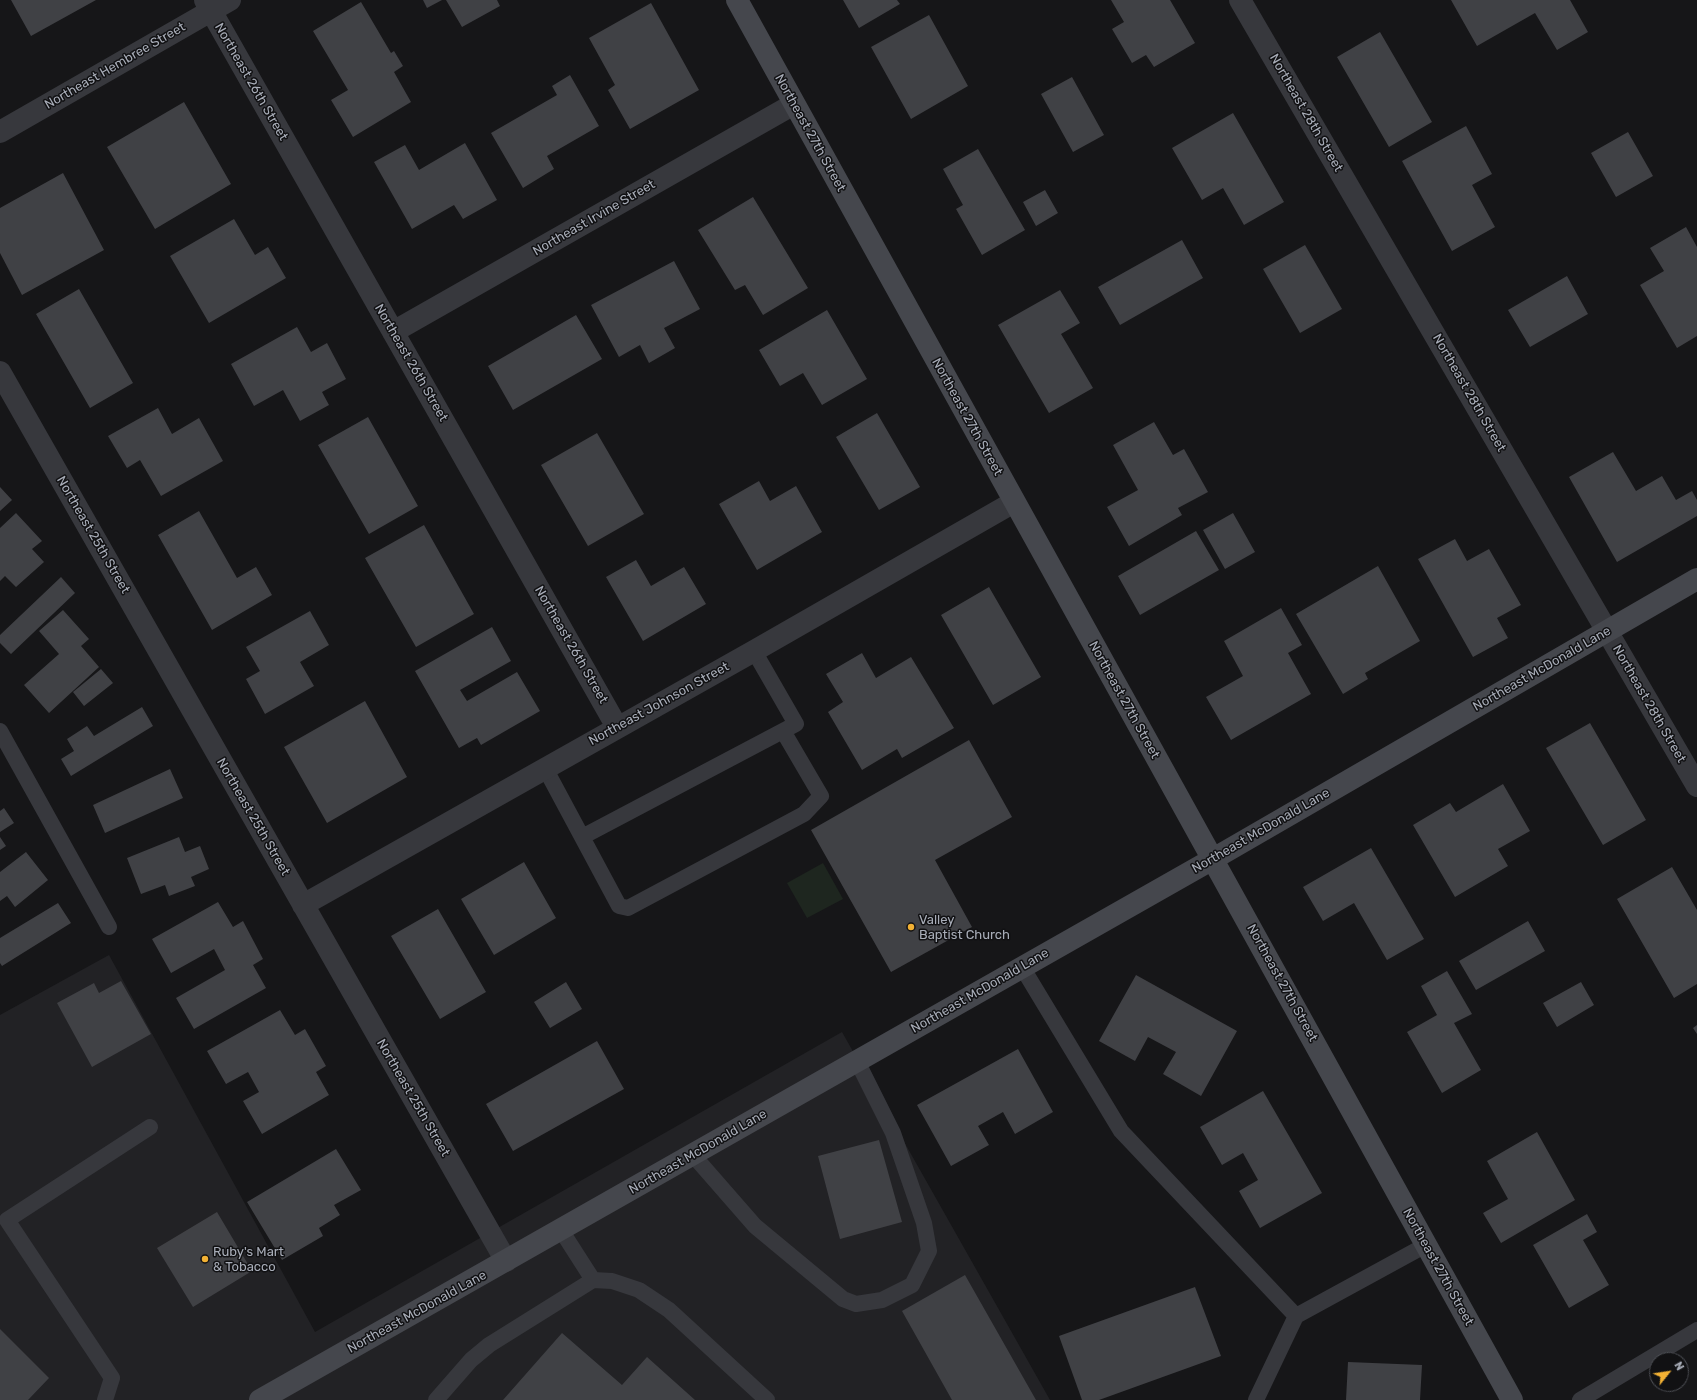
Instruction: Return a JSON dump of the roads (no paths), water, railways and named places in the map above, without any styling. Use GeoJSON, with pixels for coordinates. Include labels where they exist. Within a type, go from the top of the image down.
{"type":"FeatureCollection","features":[{"type":"Feature","properties":{"kind":"street","name":"Northeast Hembree Street"},"geometry":{"type":"LineString","coordinates":[[0,132],[208,5],[230,0]]}},
{"type":"Feature","properties":{"kind":"street","name":"Northeast 27th Street"},"geometry":{"type":"LineString","coordinates":[[737,0],[1512,1400]]}},
{"type":"Feature","properties":{"kind":"street","name":"Northeast 28th Street"},"geometry":{"type":"LineString","coordinates":[[1240,0],[1697,786]]}},
{"type":"Feature","properties":{"kind":"street","name":"Northeast 26th Street"},"geometry":{"type":"LineString","coordinates":[[208,5],[617,727]]}},
{"type":"Feature","properties":{"kind":"street","name":"Northeast Irvine Street"},"geometry":{"type":"LineString","coordinates":[[393,332],[794,104]]}},
{"type":"Feature","properties":{"kind":"street","name":"Northeast 25th Street"},"geometry":{"type":"LineString","coordinates":[[0,372],[506,1261]]}},
{"type":"Feature","properties":{"kind":"street","name":"Northeast Johnson Street"},"geometry":{"type":"LineString","coordinates":[[303,905],[754,651],[1014,502]]}},
{"type":"Feature","properties":{"kind":"street","name":"Northeast McDonald Lane"},"geometry":{"type":"LineString","coordinates":[[271,1397],[506,1261],[1213,859],[1697,579]]}},
{"type":"Feature","properties":{"kind":"lane"},"geometry":{"type":"LineString","coordinates":[[544,768],[619,906],[628,908],[804,814],[821,796],[754,651]]}},
{"type":"Feature","properties":{"kind":"lane"},"geometry":{"type":"LineString","coordinates":[[582,837],[789,728]]}},
{"type":"Feature","properties":{"kind":"lane"},"geometry":{"type":"LineString","coordinates":[[0,731],[109,927]]}},
{"type":"Feature","properties":{"kind":"lane"},"geometry":{"type":"LineString","coordinates":[[1022,967],[1120,1131],[1296,1316]]}},
{"type":"Feature","properties":{"kind":"lane"},"geometry":{"type":"LineString","coordinates":[[692,1155],[755,1226],[843,1299],[856,1304],[882,1300],[912,1285],[929,1251],[924,1223],[892,1133],[857,1061]]}},
{"type":"Feature","properties":{"kind":"lane"},"geometry":{"type":"LineString","coordinates":[[105,1400],[112,1378],[4,1222],[150,1127]]}},
{"type":"Feature","properties":{"kind":"lane"},"geometry":{"type":"LineString","coordinates":[[561,1230],[593,1280]]}},
{"type":"Feature","properties":{"kind":"lane"},"geometry":{"type":"LineString","coordinates":[[1256,1400],[1296,1316],[1426,1245]]}},
{"type":"Feature","properties":{"kind":"lane"},"geometry":{"type":"LineString","coordinates":[[436,1400],[471,1360],[489,1345],[593,1280],[612,1280],[639,1290],[669,1310],[767,1400]]}},
{"type":"Feature","properties":{"kind":"lane"},"geometry":{"type":"LineString","coordinates":[[1580,1400],[1697,1330]]}},
{"type":"Feature","properties":{"kind":"place","name":"Valley Baptist Church"},"geometry":{"type":"Point","coordinates":[911,927]}},
{"type":"Feature","properties":{"kind":"place","name":"Ruby's Mart & Tobacco"},"geometry":{"type":"Point","coordinates":[205,1259]}}]}
